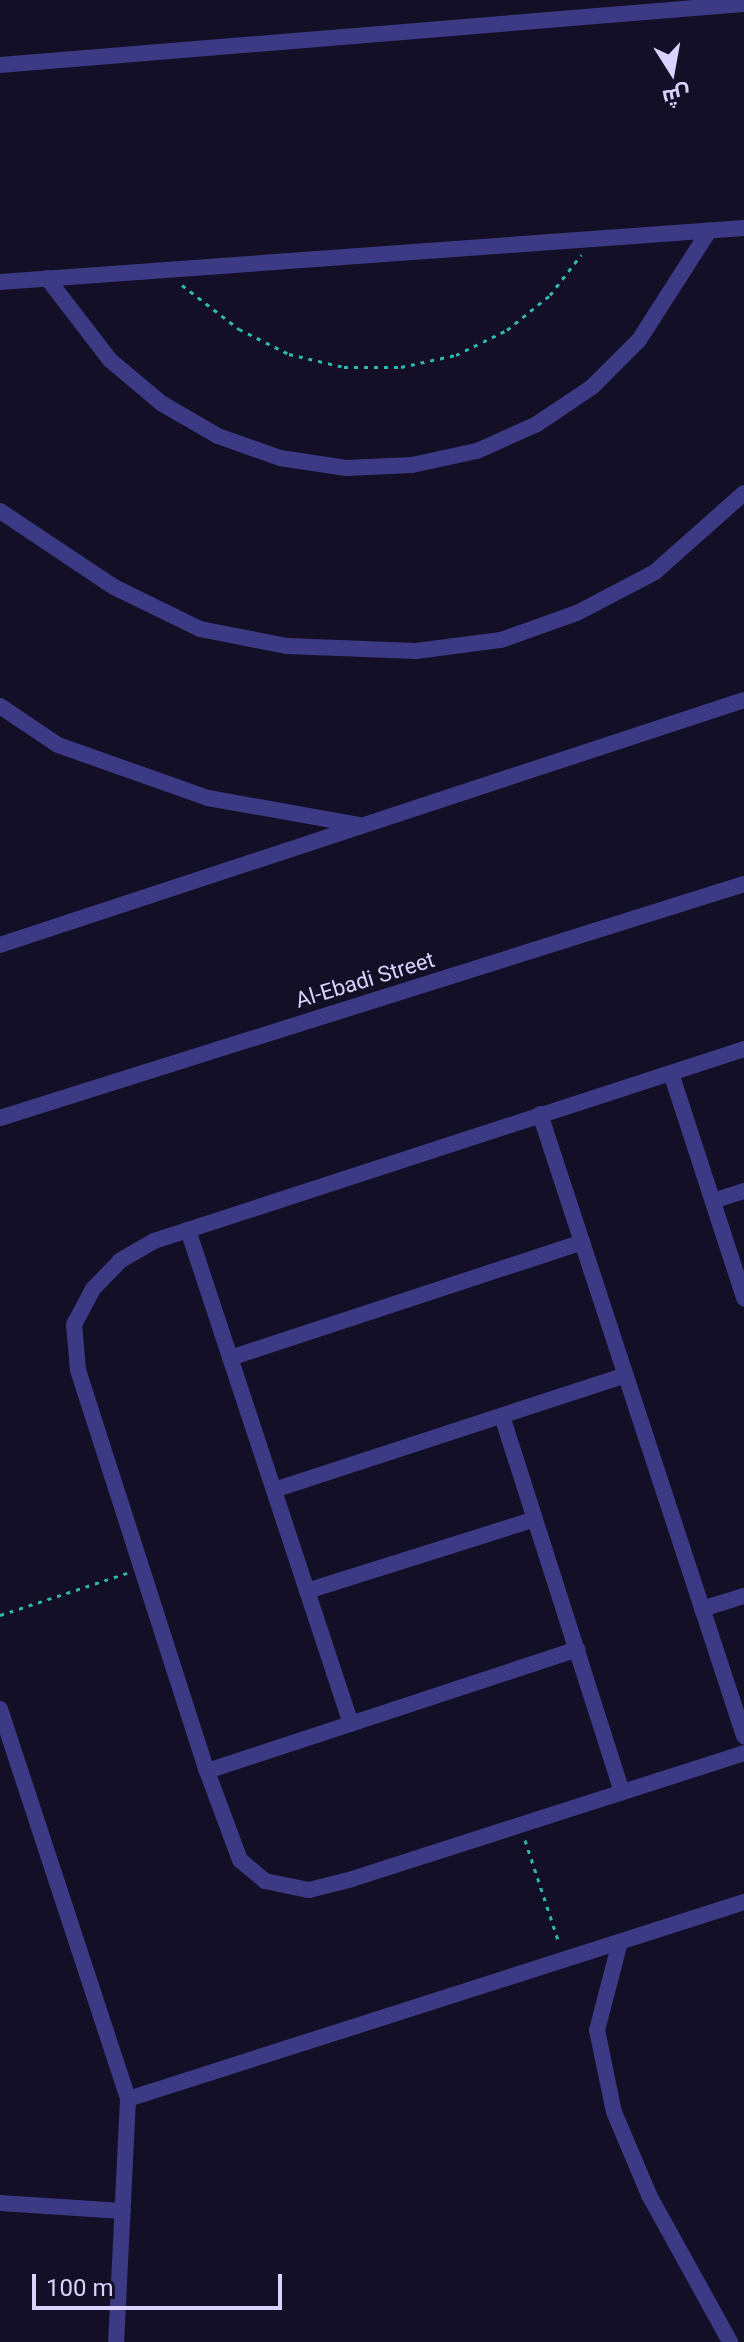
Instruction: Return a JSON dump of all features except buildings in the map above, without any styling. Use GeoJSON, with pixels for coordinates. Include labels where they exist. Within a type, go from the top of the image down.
{"type":"FeatureCollection","features":[{"type":"Feature","properties":{"kind":"street"},"geometry":{"type":"LineString","coordinates":[[0,65],[744,4]]}},
{"type":"Feature","properties":{"kind":"street"},"geometry":{"type":"LineString","coordinates":[[0,282],[744,228]]}},
{"type":"Feature","properties":{"kind":"street"},"geometry":{"type":"LineString","coordinates":[[47,278],[110,360],[161,403],[218,436],[280,458],[346,468],[412,465],[477,451],[537,424],[592,387],[639,340],[709,231]]}},
{"type":"Feature","properties":{"kind":"street"},"geometry":{"type":"LineString","coordinates":[[0,511],[114,587],[200,629],[287,646],[416,651],[501,640],[577,613],[655,572],[744,493]]}},
{"type":"Feature","properties":{"kind":"street"},"geometry":{"type":"LineString","coordinates":[[0,945],[744,700]]}},
{"type":"Feature","properties":{"kind":"street"},"geometry":{"type":"LineString","coordinates":[[0,706],[58,745],[208,798],[364,826]]}},
{"type":"Feature","properties":{"kind":"street","name":"Al-Ebadi Street"},"geometry":{"type":"LineString","coordinates":[[0,1118],[744,884]]}},
{"type":"Feature","properties":{"kind":"street"},"geometry":{"type":"LineString","coordinates":[[744,1049],[188,1230],[120,1261],[93,1289],[74,1324],[78,1370],[207,1771],[240,1860],[265,1881],[309,1890],[744,1753]]}},
{"type":"Feature","properties":{"kind":"street"},"geometry":{"type":"LineString","coordinates":[[671,1073],[744,1298]]}},
{"type":"Feature","properties":{"kind":"street"},"geometry":{"type":"LineString","coordinates":[[540,1114],[744,1736]]}},
{"type":"Feature","properties":{"kind":"street"},"geometry":{"type":"LineString","coordinates":[[713,1201],[744,1191]]}},
{"type":"Feature","properties":{"kind":"street"},"geometry":{"type":"LineString","coordinates":[[188,1230],[351,1724]]}},
{"type":"Feature","properties":{"kind":"street"},"geometry":{"type":"LineString","coordinates":[[230,1358],[582,1242]]}},
{"type":"Feature","properties":{"kind":"street"},"geometry":{"type":"LineString","coordinates":[[274,1490],[626,1375]]}},
{"type":"Feature","properties":{"kind":"street"},"geometry":{"type":"LineString","coordinates":[[502,1416],[622,1792]]}},
{"type":"Feature","properties":{"kind":"street"},"geometry":{"type":"LineString","coordinates":[[307,1591],[535,1519]]}},
{"type":"Feature","properties":{"kind":"street"},"geometry":{"type":"LineString","coordinates":[[702,1609],[744,1596]]}},
{"type":"Feature","properties":{"kind":"street"},"geometry":{"type":"LineString","coordinates":[[207,1771],[577,1649]]}},
{"type":"Feature","properties":{"kind":"street"},"geometry":{"type":"LineString","coordinates":[[0,1709],[128,2099],[116,2342]]}},
{"type":"Feature","properties":{"kind":"street"},"geometry":{"type":"LineString","coordinates":[[128,2099],[744,1902]]}},
{"type":"Feature","properties":{"kind":"street"},"geometry":{"type":"LineString","coordinates":[[620,1942],[597,2030],[614,2112],[655,2208],[730,2342]]}},
{"type":"Feature","properties":{"kind":"street"},"geometry":{"type":"LineString","coordinates":[[0,2203],[123,2211]]}},
{"type":"Feature","properties":{"kind":"path"},"geometry":{"type":"LineString","coordinates":[[163,270],[239,329],[289,354],[344,367],[401,367],[456,355],[507,330],[550,295],[593,239]]}},
{"type":"Feature","properties":{"kind":"path"},"geometry":{"type":"LineString","coordinates":[[0,1615],[142,1568]]}},
{"type":"Feature","properties":{"kind":"path"},"geometry":{"type":"LineString","coordinates":[[520,1825],[565,1959]]}}]}
